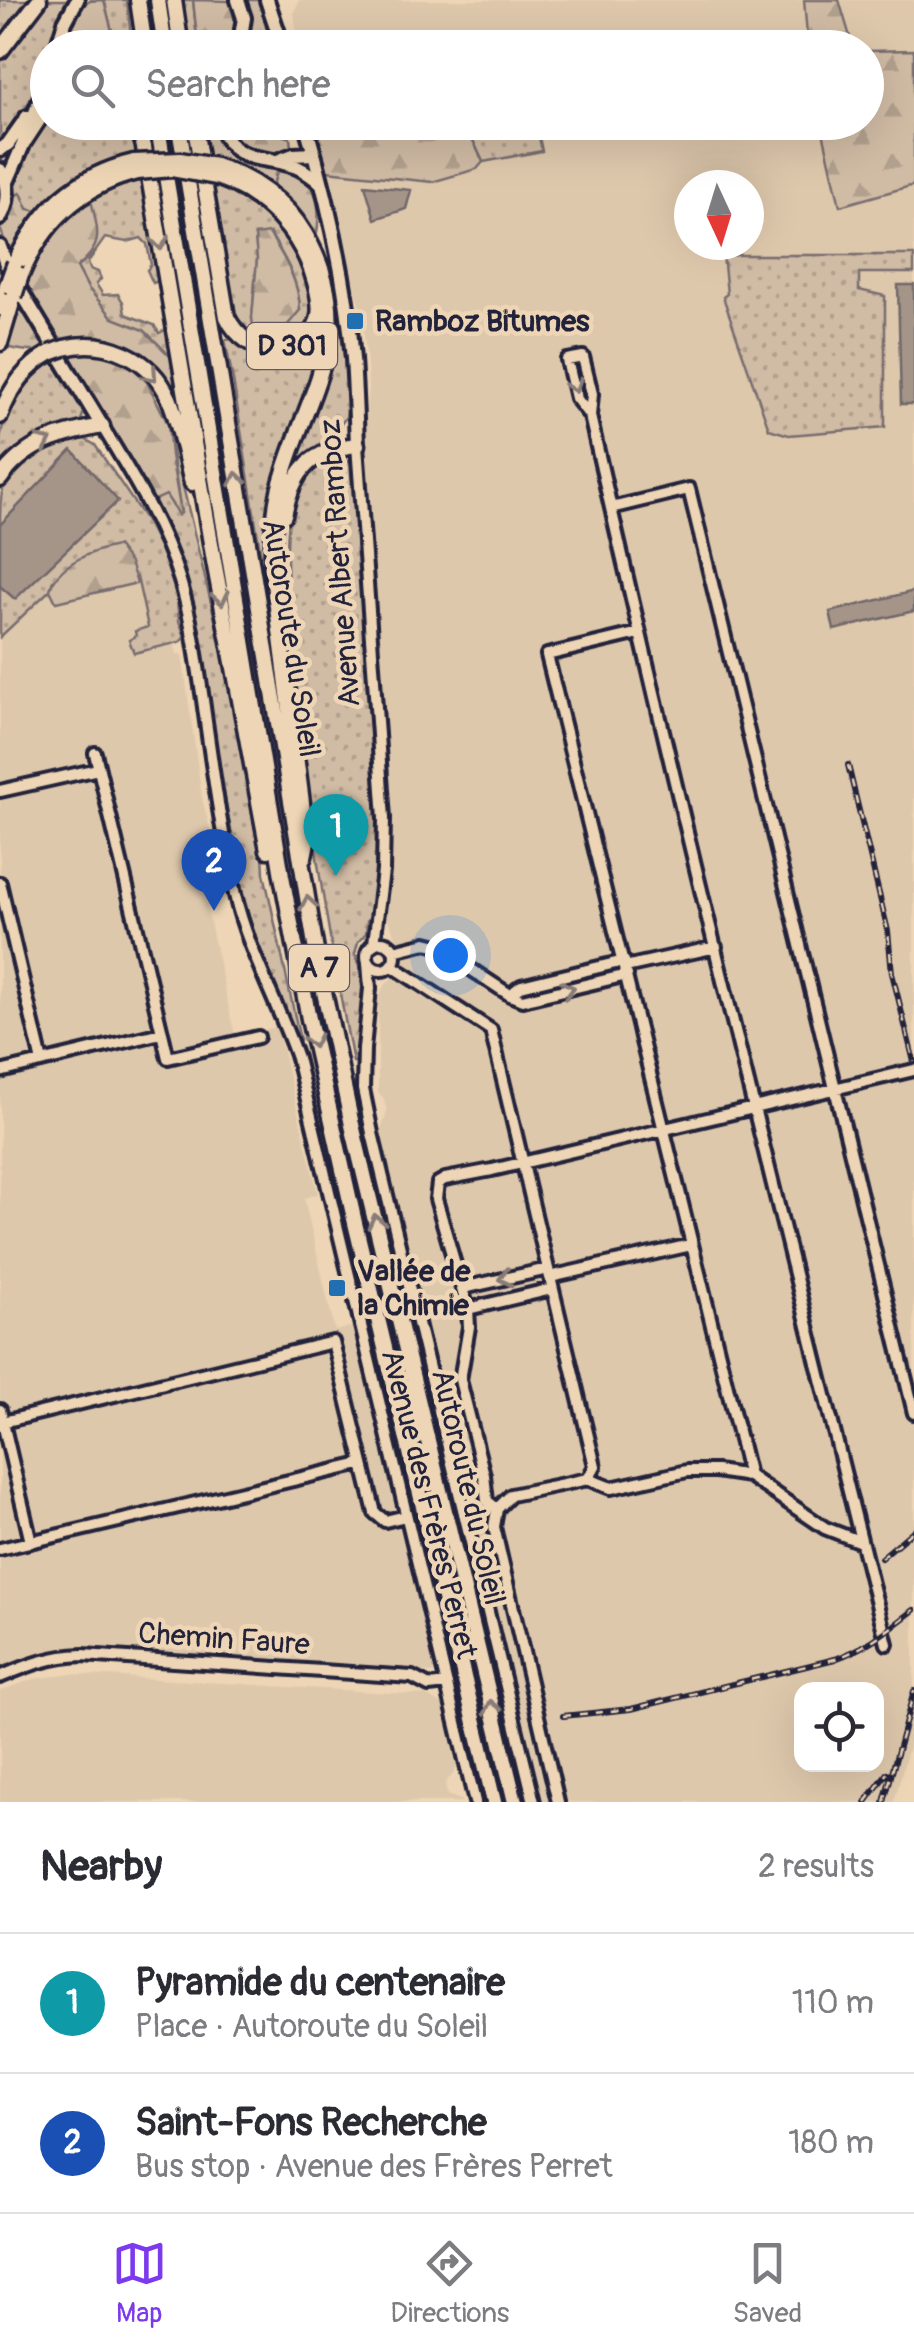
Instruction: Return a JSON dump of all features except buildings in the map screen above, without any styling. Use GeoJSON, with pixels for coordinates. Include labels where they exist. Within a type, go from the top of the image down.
{"type":"FeatureCollection","features":[{"type":"Feature","properties":{"kind":"highway"},"geometry":{"type":"LineString","coordinates":[[0,51],[39,0]]}},
{"type":"Feature","properties":{"kind":"highway"},"geometry":{"type":"LineString","coordinates":[[138,0],[142,30]]}},
{"type":"Feature","properties":{"kind":"highway"},"geometry":{"type":"LineString","coordinates":[[158,0],[163,30]]}},
{"type":"Feature","properties":{"kind":"highway"},"geometry":{"type":"LineString","coordinates":[[174,0],[179,30]]}},
{"type":"Feature","properties":{"kind":"highway"},"geometry":{"type":"LineString","coordinates":[[25,140],[30,129]]}},
{"type":"Feature","properties":{"kind":"highway"},"geometry":{"type":"LineString","coordinates":[[142,140],[214,561],[270,856],[282,876]]}},
{"type":"Feature","properties":{"kind":"highway","name":"Autoroute du Soleil"},"geometry":{"type":"LineString","coordinates":[[160,140],[282,876],[322,1085],[494,1802]]}},
{"type":"Feature","properties":{"kind":"highway","name":"Autoroute du Soleil"},"geometry":{"type":"LineString","coordinates":[[181,140],[302,867],[341,1076],[515,1802]]}},
{"type":"Feature","properties":{"kind":"highway","name":"D 301"},"geometry":{"type":"LineString","coordinates":[[197,140],[224,305],[234,329],[250,345],[264,350],[298,344],[320,316],[317,289],[305,254],[276,213],[216,172]]}},
{"type":"Feature","properties":{"kind":"highway","name":"D 301"},"geometry":{"type":"LineString","coordinates":[[0,343],[10,291],[10,265],[71,202],[136,167],[238,174],[272,196],[292,216],[318,260],[330,316],[324,359],[288,462],[274,520],[274,574],[307,842],[302,867]]}},
{"type":"Feature","properties":{"kind":"highway","name":"D 301"},"geometry":{"type":"LineString","coordinates":[[0,308],[10,291]]}},
{"type":"Feature","properties":{"kind":"highway"},"geometry":{"type":"LineString","coordinates":[[0,416],[21,377],[35,362],[57,351],[84,344],[115,349],[139,362],[168,397],[207,550],[214,561]]}},
{"type":"Feature","properties":{"kind":"highway"},"geometry":{"type":"LineString","coordinates":[[0,479],[36,445],[63,434],[102,426]]}},
{"type":"Feature","properties":{"kind":"highway"},"geometry":{"type":"LineString","coordinates":[[284,650],[282,540],[290,492],[302,469],[318,455],[358,445]]}},
{"type":"Feature","properties":{"kind":"main road"},"geometry":{"type":"LineString","coordinates":[[63,30],[77,0]]}},
{"type":"Feature","properties":{"kind":"main road"},"geometry":{"type":"LineString","coordinates":[[238,0],[243,30]]}},
{"type":"Feature","properties":{"kind":"main road"},"geometry":{"type":"LineString","coordinates":[[267,0],[276,30]]}},
{"type":"Feature","properties":{"kind":"main road"},"geometry":{"type":"LineString","coordinates":[[0,150],[30,119]]}},
{"type":"Feature","properties":{"kind":"main road"},"geometry":{"type":"LineString","coordinates":[[0,218],[7,201],[3,177],[25,140]]}},
{"type":"Feature","properties":{"kind":"main road"},"geometry":{"type":"LineString","coordinates":[[228,140],[252,158],[275,162],[315,158]]}},
{"type":"Feature","properties":{"kind":"main road"},"geometry":{"type":"LineString","coordinates":[[295,161],[302,140]]}},
{"type":"Feature","properties":{"kind":"main road","name":"Avenue Albert Ramboz"},"geometry":{"type":"LineString","coordinates":[[310,140],[328,206],[348,321],[358,445]]}},
{"type":"Feature","properties":{"kind":"main road"},"geometry":{"type":"LineString","coordinates":[[295,161],[322,184]]}},
{"type":"Feature","properties":{"kind":"main road","name":"Avenue des Frères Perret"},"geometry":{"type":"LineString","coordinates":[[0,247],[102,426]]}},
{"type":"Feature","properties":{"kind":"street"},"geometry":{"type":"LineString","coordinates":[[590,416],[576,398],[567,360],[583,357],[592,394],[590,416],[639,634],[887,1644]]}},
{"type":"Feature","properties":{"kind":"street","name":"Avenue des Frères Perret"},"geometry":{"type":"LineString","coordinates":[[102,426],[157,522],[187,606],[235,896],[254,955],[297,1058],[474,1802]]}},
{"type":"Feature","properties":{"kind":"street","name":"Avenue Albert Ramboz"},"geometry":{"type":"LineString","coordinates":[[358,445],[384,818],[379,943]]}},
{"type":"Feature","properties":{"kind":"street"},"geometry":{"type":"LineString","coordinates":[[611,508],[688,489],[914,1414]]}},
{"type":"Feature","properties":{"kind":"street"},"geometry":{"type":"LineString","coordinates":[[639,634],[547,655],[749,1476]]}},
{"type":"Feature","properties":{"kind":"street"},"geometry":{"type":"LineString","coordinates":[[94,753],[168,1058],[258,1037]]}},
{"type":"Feature","properties":{"kind":"street"},"geometry":{"type":"LineString","coordinates":[[0,791],[98,769]]}},
{"type":"Feature","properties":{"kind":"street"},"geometry":{"type":"LineString","coordinates":[[0,883],[42,1062]]}},
{"type":"Feature","properties":{"kind":"street"},"geometry":{"type":"LineString","coordinates":[[534,1802],[363,1089],[370,988],[368,950],[379,943],[394,951],[426,943],[434,945],[510,995],[520,986],[716,947]]}},
{"type":"Feature","properties":{"kind":"street"},"geometry":{"type":"LineString","coordinates":[[370,988],[394,958],[394,951]]}},
{"type":"Feature","properties":{"kind":"street"},"geometry":{"type":"LineString","coordinates":[[368,963],[375,969],[387,968],[491,1030],[595,1466],[588,1479]]}},
{"type":"Feature","properties":{"kind":"street"},"geometry":{"type":"LineString","coordinates":[[0,1072],[161,1033]]}},
{"type":"Feature","properties":{"kind":"street"},"geometry":{"type":"LineString","coordinates":[[497,1509],[487,1502],[460,1380],[469,1328],[468,1309],[436,1199],[438,1183],[914,1070]]}},
{"type":"Feature","properties":{"kind":"street"},"geometry":{"type":"LineString","coordinates":[[468,1309],[550,1278],[690,1244]]}},
{"type":"Feature","properties":{"kind":"street"},"geometry":{"type":"LineString","coordinates":[[462,1288],[550,1278]]}},
{"type":"Feature","properties":{"kind":"street"},"geometry":{"type":"LineString","coordinates":[[31,1542],[1,1416],[333,1342],[374,1513],[385,1521],[406,1516]]}},
{"type":"Feature","properties":{"kind":"street"},"geometry":{"type":"LineString","coordinates":[[0,1549],[361,1464]]}},
{"type":"Feature","properties":{"kind":"street"},"geometry":{"type":"LineString","coordinates":[[558,1802],[494,1527],[497,1509],[511,1496],[588,1479],[611,1488],[687,1471],[716,1470],[749,1476],[824,1528],[861,1542]]}},
{"type":"Feature","properties":{"kind":"street","name":"Chemin Faure"},"geometry":{"type":"LineString","coordinates":[[0,1677],[39,1661],[83,1655],[412,1677],[428,1686],[447,1684]]}},
{"type":"Feature","properties":{"kind":"shaded area"},"geometry":{"type":"Polygon","coordinates":[[[299,0],[914,0],[914,1728],[894,1802],[539,1802],[380,1132],[387,1111],[378,1093],[378,999],[402,966],[403,954],[384,910],[390,849],[364,444],[367,364],[362,317],[319,140],[884,140],[884,30],[296,30],[294,12],[299,0]]]}},
{"type":"Feature","properties":{"kind":"shaded area"},"geometry":{"type":"Polygon","coordinates":[[[365,185],[411,190],[406,209],[375,219],[365,185]]]}},
{"type":"Feature","properties":{"kind":"shaded area"},"geometry":{"type":"Polygon","coordinates":[[[898,285],[914,285],[914,404],[901,404],[898,285]]]}},
{"type":"Feature","properties":{"kind":"shaded area"},"geometry":{"type":"Polygon","coordinates":[[[72,450],[118,501],[15,599],[0,586],[0,525],[72,450]]]}},
{"type":"Feature","properties":{"kind":"shaded area"},"geometry":{"type":"Polygon","coordinates":[[[137,582],[173,636],[177,654],[182,654],[202,798],[218,860],[202,886],[235,1036],[277,1027],[318,1194],[304,1198],[335,1331],[354,1326],[436,1671],[432,1673],[71,1649],[49,1651],[0,1672],[0,630],[50,590],[57,602],[137,582]]]}},
{"type":"Feature","properties":{"kind":"shaded area"},"geometry":{"type":"Polygon","coordinates":[[[914,591],[914,611],[834,630],[830,612],[914,591]]]}},
{"type":"Feature","properties":{"kind":"shaded area"},"geometry":{"type":"Polygon","coordinates":[[[72,1674],[426,1695],[445,1706],[458,1758],[455,1772],[445,1783],[447,1795],[461,1802],[0,1802],[0,1691],[33,1679],[72,1674]]]}},
{"type":"Feature","properties":{"kind":"green space"},"geometry":{"type":"Polygon","coordinates":[[[0,0],[31,0],[0,42],[0,0]]]}},
{"type":"Feature","properties":{"kind":"green space"},"geometry":{"type":"Polygon","coordinates":[[[43,0],[68,0],[57,30],[30,30],[30,99],[0,142],[0,60],[43,0]]]}},
{"type":"Feature","properties":{"kind":"green space"},"geometry":{"type":"Polygon","coordinates":[[[104,0],[127,0],[130,30],[112,30],[104,0]]]}},
{"type":"Feature","properties":{"kind":"green space"},"geometry":{"type":"Polygon","coordinates":[[[104,0],[112,30],[70,30],[88,1],[104,0]]]}},
{"type":"Feature","properties":{"kind":"green space"},"geometry":{"type":"Polygon","coordinates":[[[179,0],[193,0],[196,30],[184,30],[179,0]]]}},
{"type":"Feature","properties":{"kind":"green space"},"geometry":{"type":"Polygon","coordinates":[[[193,0],[231,1],[233,30],[196,30],[193,0]]]}},
{"type":"Feature","properties":{"kind":"green space"},"geometry":{"type":"Polygon","coordinates":[[[246,0],[259,0],[267,30],[249,30],[246,0]]]}},
{"type":"Feature","properties":{"kind":"green space"},"geometry":{"type":"Polygon","coordinates":[[[804,0],[839,0],[848,30],[807,30],[804,0]]]}},
{"type":"Feature","properties":{"kind":"green space"},"geometry":{"type":"Polygon","coordinates":[[[914,50],[914,185],[840,206],[825,140],[884,140],[884,51],[914,50]]]}},
{"type":"Feature","properties":{"kind":"green space"},"geometry":{"type":"Polygon","coordinates":[[[32,140],[136,140],[140,152],[85,175],[37,211],[28,209],[21,193],[14,196],[24,154],[32,140]]]}},
{"type":"Feature","properties":{"kind":"green space"},"geometry":{"type":"Polygon","coordinates":[[[203,140],[220,140],[237,156],[278,169],[272,188],[244,171],[206,156],[203,140]]]}},
{"type":"Feature","properties":{"kind":"green space"},"geometry":{"type":"Polygon","coordinates":[[[237,140],[290,140],[291,147],[262,153],[237,140]]]}},
{"type":"Feature","properties":{"kind":"green space"},"geometry":{"type":"Polygon","coordinates":[[[319,140],[473,140],[483,162],[477,169],[432,182],[327,171],[319,140]]]}},
{"type":"Feature","properties":{"kind":"green space"},"geometry":{"type":"Polygon","coordinates":[[[473,140],[540,140],[542,151],[483,162],[473,140]]]}},
{"type":"Feature","properties":{"kind":"green space"},"geometry":{"type":"Polygon","coordinates":[[[278,169],[304,173],[309,181],[318,204],[316,239],[296,210],[272,188],[278,169]]]}},
{"type":"Feature","properties":{"kind":"green space"},"geometry":{"type":"Polygon","coordinates":[[[144,178],[160,280],[153,283],[147,270],[151,265],[147,244],[141,238],[127,242],[105,238],[88,262],[90,269],[98,272],[101,279],[96,284],[103,295],[118,294],[125,314],[154,325],[159,333],[166,326],[171,357],[144,330],[113,318],[88,288],[77,267],[93,254],[83,201],[144,178]]]}},
{"type":"Feature","properties":{"kind":"green space"},"geometry":{"type":"Polygon","coordinates":[[[209,182],[264,210],[292,245],[307,276],[313,306],[310,318],[296,334],[266,341],[246,333],[239,325],[209,182]],[[270,233],[255,236],[252,318],[300,310],[294,279],[270,233]]]}},
{"type":"Feature","properties":{"kind":"green space"},"geometry":{"type":"Polygon","coordinates":[[[21,193],[28,209],[37,211],[10,256],[0,228],[10,215],[14,196],[21,193]]]}},
{"type":"Feature","properties":{"kind":"green space"},"geometry":{"type":"Polygon","coordinates":[[[83,201],[92,204],[97,239],[91,253],[77,267],[88,288],[113,318],[144,330],[171,357],[179,388],[173,390],[140,354],[114,341],[83,338],[35,351],[3,347],[27,272],[58,225],[83,201]]]}},
{"type":"Feature","properties":{"kind":"green space"},"geometry":{"type":"Polygon","coordinates":[[[269,233],[294,279],[300,310],[286,327],[263,330],[253,326],[252,318],[255,235],[269,233]]]}},
{"type":"Feature","properties":{"kind":"green space"},"geometry":{"type":"Polygon","coordinates":[[[764,255],[914,255],[914,273],[859,273],[859,290],[885,296],[885,427],[789,435],[769,429],[723,297],[727,294],[724,260],[764,260],[764,255]]]}},
{"type":"Feature","properties":{"kind":"green space"},"geometry":{"type":"Polygon","coordinates":[[[339,327],[346,355],[346,417],[333,435],[306,453],[294,471],[276,481],[273,632],[225,340],[232,339],[256,356],[279,358],[301,348],[321,328],[339,327]]]}},
{"type":"Feature","properties":{"kind":"green space"},"geometry":{"type":"Polygon","coordinates":[[[84,352],[110,356],[130,365],[147,382],[168,424],[179,515],[166,495],[153,501],[66,357],[84,352]]]}},
{"type":"Feature","properties":{"kind":"green space"},"geometry":{"type":"Polygon","coordinates":[[[54,361],[84,412],[80,423],[45,434],[25,446],[0,473],[0,440],[11,405],[25,384],[54,361]]]}},
{"type":"Feature","properties":{"kind":"green space"},"geometry":{"type":"Polygon","coordinates":[[[168,424],[223,653],[300,1040],[297,1041],[256,941],[243,894],[185,569],[153,501],[166,494],[178,515],[181,513],[168,424]]]}},
{"type":"Feature","properties":{"kind":"green space"},"geometry":{"type":"Polygon","coordinates":[[[81,437],[95,445],[145,519],[165,558],[185,636],[180,642],[134,653],[129,640],[136,636],[135,631],[148,627],[137,577],[53,580],[50,590],[0,637],[0,586],[15,599],[72,450],[0,525],[2,492],[24,462],[81,437]]]}},
{"type":"Feature","properties":{"kind":"green space"},"geometry":{"type":"Polygon","coordinates":[[[336,454],[352,464],[378,825],[372,913],[355,954],[365,982],[358,1062],[353,1062],[343,1009],[309,799],[296,692],[287,562],[292,504],[300,480],[318,463],[336,454]]]}},
{"type":"Feature","properties":{"kind":"green space"},"geometry":{"type":"Polygon","coordinates":[[[117,546],[130,563],[137,583],[56,602],[50,590],[60,573],[87,555],[117,546]]]}},
{"type":"Feature","properties":{"kind":"railway"},"geometry":{"type":"LineString","coordinates":[[848,765],[888,931],[892,973],[914,1062]]}},
{"type":"Feature","properties":{"kind":"railway"},"geometry":{"type":"LineString","coordinates":[[881,1558],[914,1530]]}},
{"type":"Feature","properties":{"kind":"railway"},"geometry":{"type":"LineString","coordinates":[[563,1716],[631,1709],[835,1659],[867,1644],[914,1610]]}},
{"type":"Feature","properties":{"kind":"railway"},"geometry":{"type":"LineString","coordinates":[[884,1802],[914,1691]]}},
{"type":"Feature","properties":{"kind":"railway"},"geometry":{"type":"LineString","coordinates":[[866,1802],[887,1773]]}},
{"type":"Feature","properties":{"kind":"place","name":"Ramboz Bitumes"},"geometry":{"type":"Point","coordinates":[355,321]}},
{"type":"Feature","properties":{"kind":"place","name":"Pyramide du centenaire"},"geometry":{"type":"Point","coordinates":[336,876]}},
{"type":"Feature","properties":{"kind":"place","name":"Saint-Fons Recherche"},"geometry":{"type":"Point","coordinates":[214,911]}},
{"type":"Feature","properties":{"kind":"place","name":"Vallée de la Chimie"},"geometry":{"type":"Point","coordinates":[337,1288]}}]}
